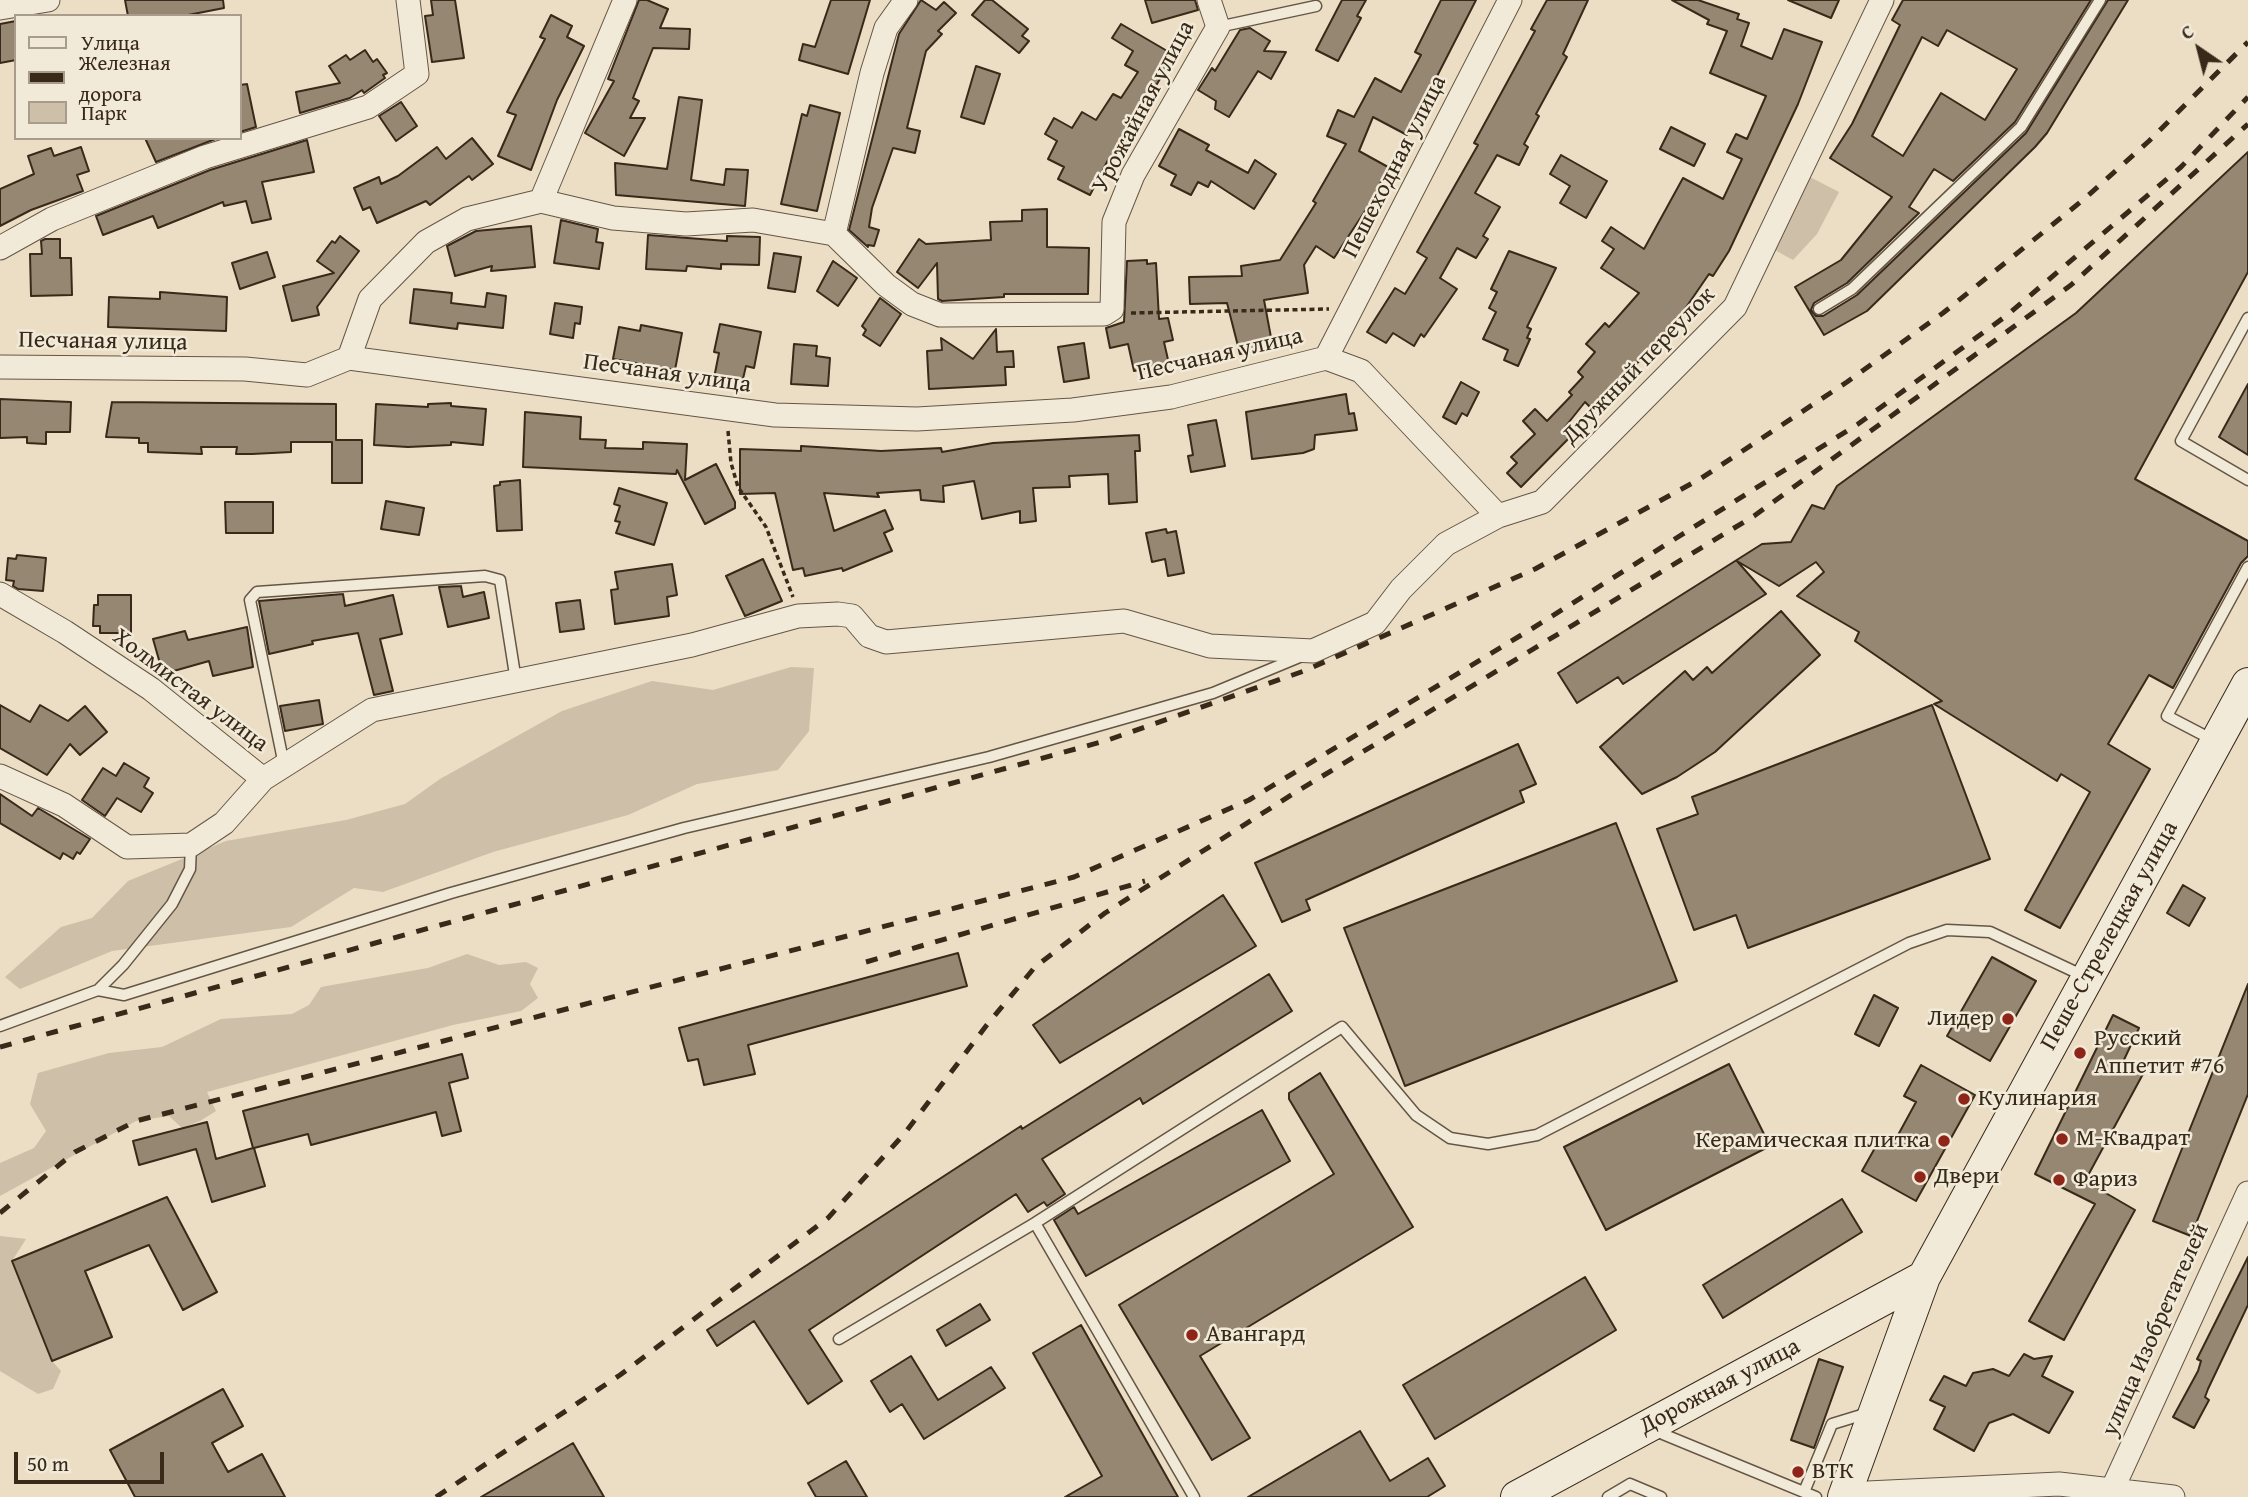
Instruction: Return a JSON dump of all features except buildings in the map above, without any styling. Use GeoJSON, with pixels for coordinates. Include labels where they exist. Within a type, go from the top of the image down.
{"type":"FeatureCollection","features":[{"type":"Feature","properties":{"kind":"street"},"geometry":{"type":"LineString","coordinates":[[0,8],[48,0]]}},
{"type":"Feature","properties":{"kind":"street"},"geometry":{"type":"LineString","coordinates":[[0,248],[52,219],[205,157],[368,107],[417,74],[408,0]]}},
{"type":"Feature","properties":{"kind":"street"},"geometry":{"type":"LineString","coordinates":[[541,201],[625,0]]}},
{"type":"Feature","properties":{"kind":"street"},"geometry":{"type":"LineString","coordinates":[[834,234],[872,73],[886,28],[906,0]]}},
{"type":"Feature","properties":{"kind":"street","name":"Урожайная улица"},"geometry":{"type":"LineString","coordinates":[[1112,309],[1114,222],[1133,175],[1218,27],[1209,0]]}},
{"type":"Feature","properties":{"kind":"street","name":"Пешеходная улица"},"geometry":{"type":"LineString","coordinates":[[1326,358],[1510,0]]}},
{"type":"Feature","properties":{"kind":"street","name":"Дружный переулок"},"geometry":{"type":"LineString","coordinates":[[1313,652],[1375,623],[1401,589],[1446,544],[1498,516],[1542,502],[1735,307],[1882,0]]}},
{"type":"Feature","properties":{"kind":"street"},"geometry":{"type":"LineString","coordinates":[[349,358],[370,299],[426,242],[467,219],[541,201],[613,218],[686,224],[753,220],[834,234],[854,257],[886,285],[912,304],[940,315],[1104,314],[1112,309]]}},
{"type":"Feature","properties":{"kind":"street","name":"Песчаная улица"},"geometry":{"type":"LineString","coordinates":[[0,367],[245,369],[307,375],[349,358],[775,415],[917,419],[1073,410],[1171,397],[1326,358]]}},
{"type":"Feature","properties":{"kind":"street"},"geometry":{"type":"LineString","coordinates":[[1326,358],[1361,371],[1498,516]]}},
{"type":"Feature","properties":{"kind":"street","name":"Холмистая улица"},"geometry":{"type":"LineString","coordinates":[[0,594],[151,689],[263,779],[224,822],[191,845]]}},
{"type":"Feature","properties":{"kind":"street"},"geometry":{"type":"LineString","coordinates":[[263,779],[372,710],[692,645],[798,616],[852,616],[869,636],[886,642],[1124,621],[1210,646],[1313,652]]}},
{"type":"Feature","properties":{"kind":"street","name":"Пеше-Стрелецкая улица"},"geometry":{"type":"LineString","coordinates":[[1835,1496],[1877,1411],[1924,1277],[2248,684]]}},
{"type":"Feature","properties":{"kind":"street"},"geometry":{"type":"LineString","coordinates":[[0,776],[64,805],[127,847],[191,845]]}},
{"type":"Feature","properties":{"kind":"street","name":"улица Изобретателей"},"geometry":{"type":"LineString","coordinates":[[2112,1490],[2248,1193]]}},
{"type":"Feature","properties":{"kind":"street","name":"Дорожная улица"},"geometry":{"type":"LineString","coordinates":[[1517,1497],[1924,1277]]}},
{"type":"Feature","properties":{"kind":"street"},"geometry":{"type":"LineString","coordinates":[[1835,1496],[2059,1484],[2173,1497]]}},
{"type":"Feature","properties":{"kind":"lane"},"geometry":{"type":"LineString","coordinates":[[1819,309],[1852,289],[2021,127],[2100,0]]}},
{"type":"Feature","properties":{"kind":"lane"},"geometry":{"type":"LineString","coordinates":[[1218,27],[1316,6]]}},
{"type":"Feature","properties":{"kind":"lane"},"geometry":{"type":"LineString","coordinates":[[2248,317],[2181,441],[2248,480]]}},
{"type":"Feature","properties":{"kind":"lane"},"geometry":{"type":"LineString","coordinates":[[2217,742],[2167,716],[2248,567]]}},
{"type":"Feature","properties":{"kind":"lane"},"geometry":{"type":"LineString","coordinates":[[284,765],[250,600],[257,592],[485,576],[500,580],[516,681]]}},
{"type":"Feature","properties":{"kind":"lane"},"geometry":{"type":"LineString","coordinates":[[98,990],[124,995],[452,893],[684,828],[989,757],[1213,693],[1313,652]]}},
{"type":"Feature","properties":{"kind":"lane"},"geometry":{"type":"LineString","coordinates":[[0,1026],[98,990],[123,965],[172,904],[190,869],[191,845]]}},
{"type":"Feature","properties":{"kind":"lane"},"geometry":{"type":"LineString","coordinates":[[839,1339],[1035,1223],[1342,1027],[1416,1115],[1450,1138],[1488,1144],[1536,1135],[1909,943],[1947,930],[1990,932],[2086,977]]}},
{"type":"Feature","properties":{"kind":"lane"},"geometry":{"type":"LineString","coordinates":[[1035,1223],[1194,1497]]}},
{"type":"Feature","properties":{"kind":"lane"},"geometry":{"type":"LineString","coordinates":[[1804,1492],[1832,1424],[1877,1411]]}},
{"type":"Feature","properties":{"kind":"lane"},"geometry":{"type":"LineString","coordinates":[[1645,1427],[1804,1492],[1835,1496]]}},
{"type":"Feature","properties":{"kind":"lane"},"geometry":{"type":"LineString","coordinates":[[1608,1497],[1630,1484]]}},
{"type":"Feature","properties":{"kind":"lane"},"geometry":{"type":"LineString","coordinates":[[1625,1497],[1630,1484]]}},
{"type":"Feature","properties":{"kind":"lane"},"geometry":{"type":"LineString","coordinates":[[1630,1484],[1661,1497]]}},
{"type":"Feature","properties":{"kind":"path"},"geometry":{"type":"LineString","coordinates":[[1112,309],[1128,313],[1351,310]]}},
{"type":"Feature","properties":{"kind":"path"},"geometry":{"type":"LineString","coordinates":[[726,408],[731,463],[738,487],[766,527],[798,616]]}},
{"type":"Feature","properties":{"kind":"green space"},"geometry":{"type":"Polygon","coordinates":[[[1808,176],[1839,192],[1817,234],[1793,260],[1771,248],[1808,176]]]}},
{"type":"Feature","properties":{"kind":"green space"},"geometry":{"type":"Polygon","coordinates":[[[791,667],[814,668],[809,731],[778,770],[697,784],[628,815],[493,852],[383,892],[354,888],[291,927],[112,951],[20,989],[5,977],[61,927],[92,918],[128,881],[226,841],[346,820],[405,804],[440,779],[562,711],[652,681],[713,690],[791,667]]]}},
{"type":"Feature","properties":{"kind":"green space"},"geometry":{"type":"Polygon","coordinates":[[[467,954],[499,965],[526,962],[538,968],[530,984],[538,998],[521,1011],[453,1025],[207,1092],[216,1111],[200,1121],[182,1128],[169,1116],[136,1121],[0,1196],[0,1163],[34,1148],[46,1131],[30,1104],[38,1073],[109,1053],[162,1047],[221,1019],[292,1014],[309,1005],[321,987],[428,968],[467,954]]]}},
{"type":"Feature","properties":{"kind":"green space"},"geometry":{"type":"Polygon","coordinates":[[[0,1236],[26,1239],[12,1261],[52,1361],[61,1371],[53,1389],[38,1394],[0,1371],[0,1236]]]}},
{"type":"Feature","properties":{"kind":"railway"},"geometry":{"type":"LineString","coordinates":[[0,1047],[1108,740],[1304,671],[1535,569],[1700,479],[1847,382],[1943,313],[2083,200],[2149,141],[2248,42]]}},
{"type":"Feature","properties":{"kind":"railway"},"geometry":{"type":"LineString","coordinates":[[0,1213],[75,1152],[136,1121],[1074,877],[1249,800],[1533,628],[1858,424],[2006,316],[2181,167],[2248,97]]}},
{"type":"Feature","properties":{"kind":"railway"},"geometry":{"type":"LineString","coordinates":[[436,1497],[620,1375],[828,1218],[905,1133],[986,1026],[1035,967],[1105,913],[1296,792],[1754,516],[2071,285],[2248,124]]}},
{"type":"Feature","properties":{"kind":"railway"},"geometry":{"type":"LineString","coordinates":[[866,962],[1145,881]]}},
{"type":"Feature","properties":{"kind":"place","name":"Лидер"},"geometry":{"type":"Point","coordinates":[2008,1019]}},
{"type":"Feature","properties":{"kind":"place","name":"Русский Аппетит #76"},"geometry":{"type":"Point","coordinates":[2080,1053]}},
{"type":"Feature","properties":{"kind":"place","name":"Кулинария"},"geometry":{"type":"Point","coordinates":[1964,1099]}},
{"type":"Feature","properties":{"kind":"place","name":"М-Квадрат"},"geometry":{"type":"Point","coordinates":[2062,1139]}},
{"type":"Feature","properties":{"kind":"place","name":"Керамическая плитка"},"geometry":{"type":"Point","coordinates":[1944,1141]}},
{"type":"Feature","properties":{"kind":"place","name":"Двери"},"geometry":{"type":"Point","coordinates":[1920,1177]}},
{"type":"Feature","properties":{"kind":"place","name":"Фариз"},"geometry":{"type":"Point","coordinates":[2059,1180]}},
{"type":"Feature","properties":{"kind":"place","name":"Авангард"},"geometry":{"type":"Point","coordinates":[1192,1335]}},
{"type":"Feature","properties":{"kind":"place","name":"ВТК"},"geometry":{"type":"Point","coordinates":[1798,1472]}}]}
